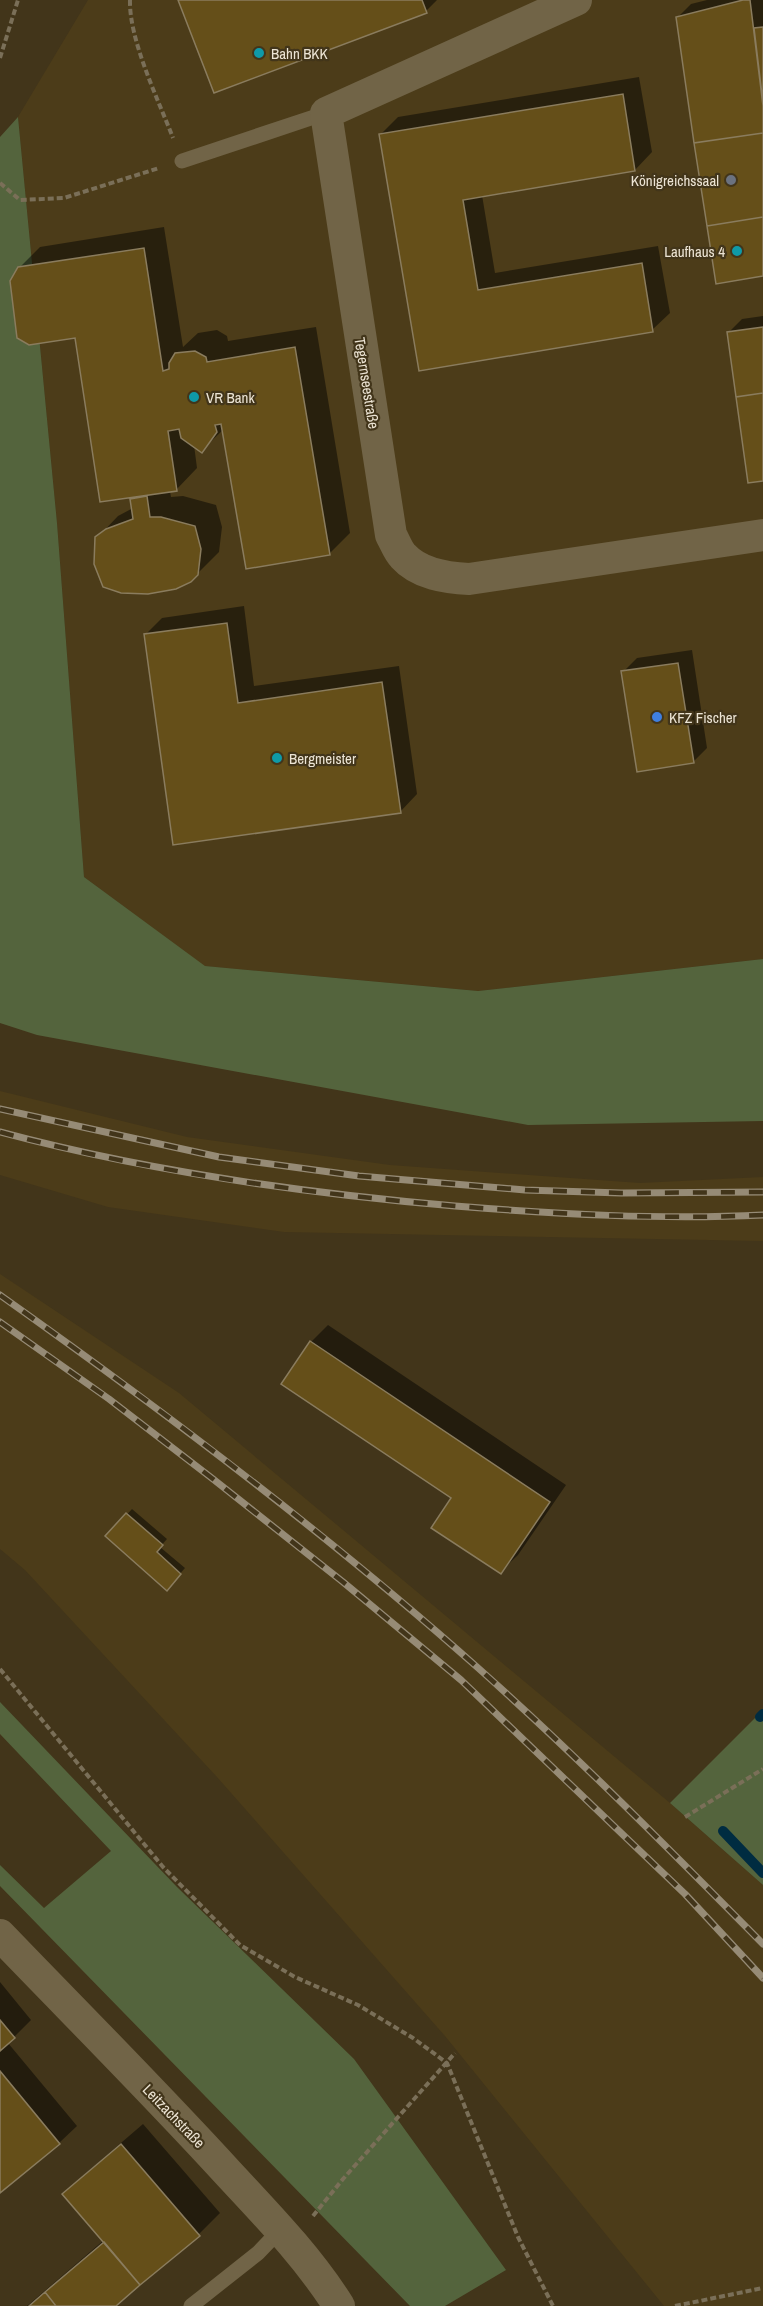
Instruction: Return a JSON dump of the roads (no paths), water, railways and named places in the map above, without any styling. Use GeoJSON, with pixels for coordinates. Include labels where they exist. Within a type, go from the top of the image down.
{"type":"FeatureCollection","features":[{"type":"Feature","properties":{"kind":"street"},"geometry":{"type":"LineString","coordinates":[[326,113],[576,0]]}},
{"type":"Feature","properties":{"kind":"street","name":"Tegernseestraße"},"geometry":{"type":"LineString","coordinates":[[326,113],[391,535],[403,556],[422,570],[447,578],[469,579],[763,535]]}},
{"type":"Feature","properties":{"kind":"street","name":"Leitzachstraße"},"geometry":{"type":"LineString","coordinates":[[0,1935],[208,2151],[286,2236],[339,2306]]}},
{"type":"Feature","properties":{"kind":"lane"},"geometry":{"type":"LineString","coordinates":[[182,161],[326,113]]}},
{"type":"Feature","properties":{"kind":"lane"},"geometry":{"type":"LineString","coordinates":[[191,2306],[258,2253],[286,2236]]}},
{"type":"Feature","properties":{"kind":"waterway"},"geometry":{"type":"LineString","coordinates":[[760,1717],[763,1714]]}},
{"type":"Feature","properties":{"kind":"waterway"},"geometry":{"type":"LineString","coordinates":[[723,1831],[763,1873]]}},
{"type":"Feature","properties":{"kind":"railway"},"geometry":{"type":"LineString","coordinates":[[0,1109],[219,1157],[359,1176],[525,1190],[621,1193],[763,1192]]}},
{"type":"Feature","properties":{"kind":"railway"},"geometry":{"type":"LineString","coordinates":[[0,1132],[169,1170],[340,1195],[570,1214],[686,1217],[763,1215]]}},
{"type":"Feature","properties":{"kind":"railway"},"geometry":{"type":"LineString","coordinates":[[0,1295],[183,1428],[303,1521],[420,1617],[514,1700],[658,1838],[763,1944]]}},
{"type":"Feature","properties":{"kind":"railway"},"geometry":{"type":"LineString","coordinates":[[0,1322],[109,1399],[213,1479],[343,1582],[461,1680],[685,1894],[763,1978]]}},
{"type":"Feature","properties":{"kind":"place","name":"Bahn BKK"},"geometry":{"type":"Point","coordinates":[259,53]}},
{"type":"Feature","properties":{"kind":"place","name":"Königreichssaal"},"geometry":{"type":"Point","coordinates":[731,180]}},
{"type":"Feature","properties":{"kind":"place","name":"Laufhaus 4"},"geometry":{"type":"Point","coordinates":[737,251]}},
{"type":"Feature","properties":{"kind":"place","name":"VR Bank"},"geometry":{"type":"Point","coordinates":[194,397]}},
{"type":"Feature","properties":{"kind":"place","name":"KFZ Fischer"},"geometry":{"type":"Point","coordinates":[657,717]}},
{"type":"Feature","properties":{"kind":"place","name":"Bergmeister"},"geometry":{"type":"Point","coordinates":[277,758]}}]}
